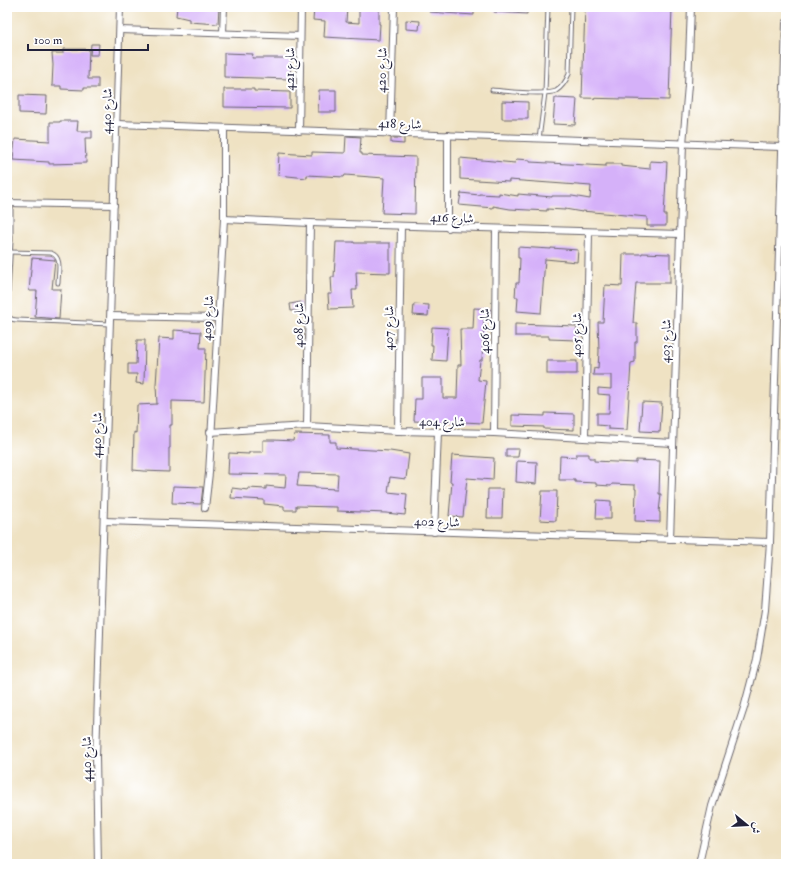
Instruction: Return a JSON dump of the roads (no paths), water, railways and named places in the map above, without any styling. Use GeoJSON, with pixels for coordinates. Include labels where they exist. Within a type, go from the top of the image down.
{"type":"FeatureCollection","features":[{"type":"Feature","properties":{"kind":"street","name":"شارع 440"},"geometry":{"type":"LineString","coordinates":[[98,864],[96,757],[120,7]]}},
{"type":"Feature","properties":{"kind":"street"},"geometry":{"type":"LineString","coordinates":[[223,33],[224,7]]}},
{"type":"Feature","properties":{"kind":"street","name":"شارع 421"},"geometry":{"type":"LineString","coordinates":[[298,131],[301,7]]}},
{"type":"Feature","properties":{"kind":"street","name":"شارع 420"},"geometry":{"type":"LineString","coordinates":[[390,134],[394,7]]}},
{"type":"Feature","properties":{"kind":"street","name":"شارع 403"},"geometry":{"type":"LineString","coordinates":[[670,539],[682,144],[688,85],[691,7]]}},
{"type":"Feature","properties":{"kind":"street"},"geometry":{"type":"LineString","coordinates":[[699,864],[712,806],[744,708],[757,659],[765,610],[770,542],[786,23]]}},
{"type":"Feature","properties":{"kind":"street"},"geometry":{"type":"LineString","coordinates":[[120,30],[300,36]]}},
{"type":"Feature","properties":{"kind":"street","name":"شارع 418"},"geometry":{"type":"LineString","coordinates":[[117,124],[782,147]]}},
{"type":"Feature","properties":{"kind":"street","name":"شارع 409"},"geometry":{"type":"LineString","coordinates":[[205,508],[224,219],[224,128]]}},
{"type":"Feature","properties":{"kind":"street"},"geometry":{"type":"LineString","coordinates":[[448,135],[448,228]]}},
{"type":"Feature","properties":{"kind":"street"},"geometry":{"type":"LineString","coordinates":[[9,203],[114,205]]}},
{"type":"Feature","properties":{"kind":"street","name":"شارع 416"},"geometry":{"type":"LineString","coordinates":[[224,219],[496,230],[680,234]]}},
{"type":"Feature","properties":{"kind":"street","name":"شارع 408"},"geometry":{"type":"LineString","coordinates":[[307,426],[310,223]]}},
{"type":"Feature","properties":{"kind":"street","name":"شارع 407"},"geometry":{"type":"LineString","coordinates":[[398,431],[401,226]]}},
{"type":"Feature","properties":{"kind":"street","name":"شارع 406"},"geometry":{"type":"LineString","coordinates":[[494,433],[496,230]]}},
{"type":"Feature","properties":{"kind":"street","name":"شارع 405"},"geometry":{"type":"LineString","coordinates":[[585,437],[589,233]]}},
{"type":"Feature","properties":{"kind":"street"},"geometry":{"type":"LineString","coordinates":[[111,316],[218,318]]}},
{"type":"Feature","properties":{"kind":"street","name":"شارع 404"},"geometry":{"type":"LineString","coordinates":[[210,432],[307,426],[673,442]]}},
{"type":"Feature","properties":{"kind":"street"},"geometry":{"type":"LineString","coordinates":[[434,532],[438,432]]}},
{"type":"Feature","properties":{"kind":"street","name":"شارع 402"},"geometry":{"type":"LineString","coordinates":[[104,521],[770,542]]}},
{"type":"Feature","properties":{"kind":"lane"},"geometry":{"type":"LineString","coordinates":[[539,139],[545,93],[548,7]]}},
{"type":"Feature","properties":{"kind":"lane"},"geometry":{"type":"LineString","coordinates":[[492,90],[545,93],[555,91],[561,87],[569,74],[571,7]]}},
{"type":"Feature","properties":{"kind":"lane"},"geometry":{"type":"LineString","coordinates":[[9,203],[10,252],[7,314],[10,318],[13,320],[110,324]]}},
{"type":"Feature","properties":{"kind":"lane"},"geometry":{"type":"LineString","coordinates":[[10,252],[55,255],[59,260],[58,283]]}}]}
